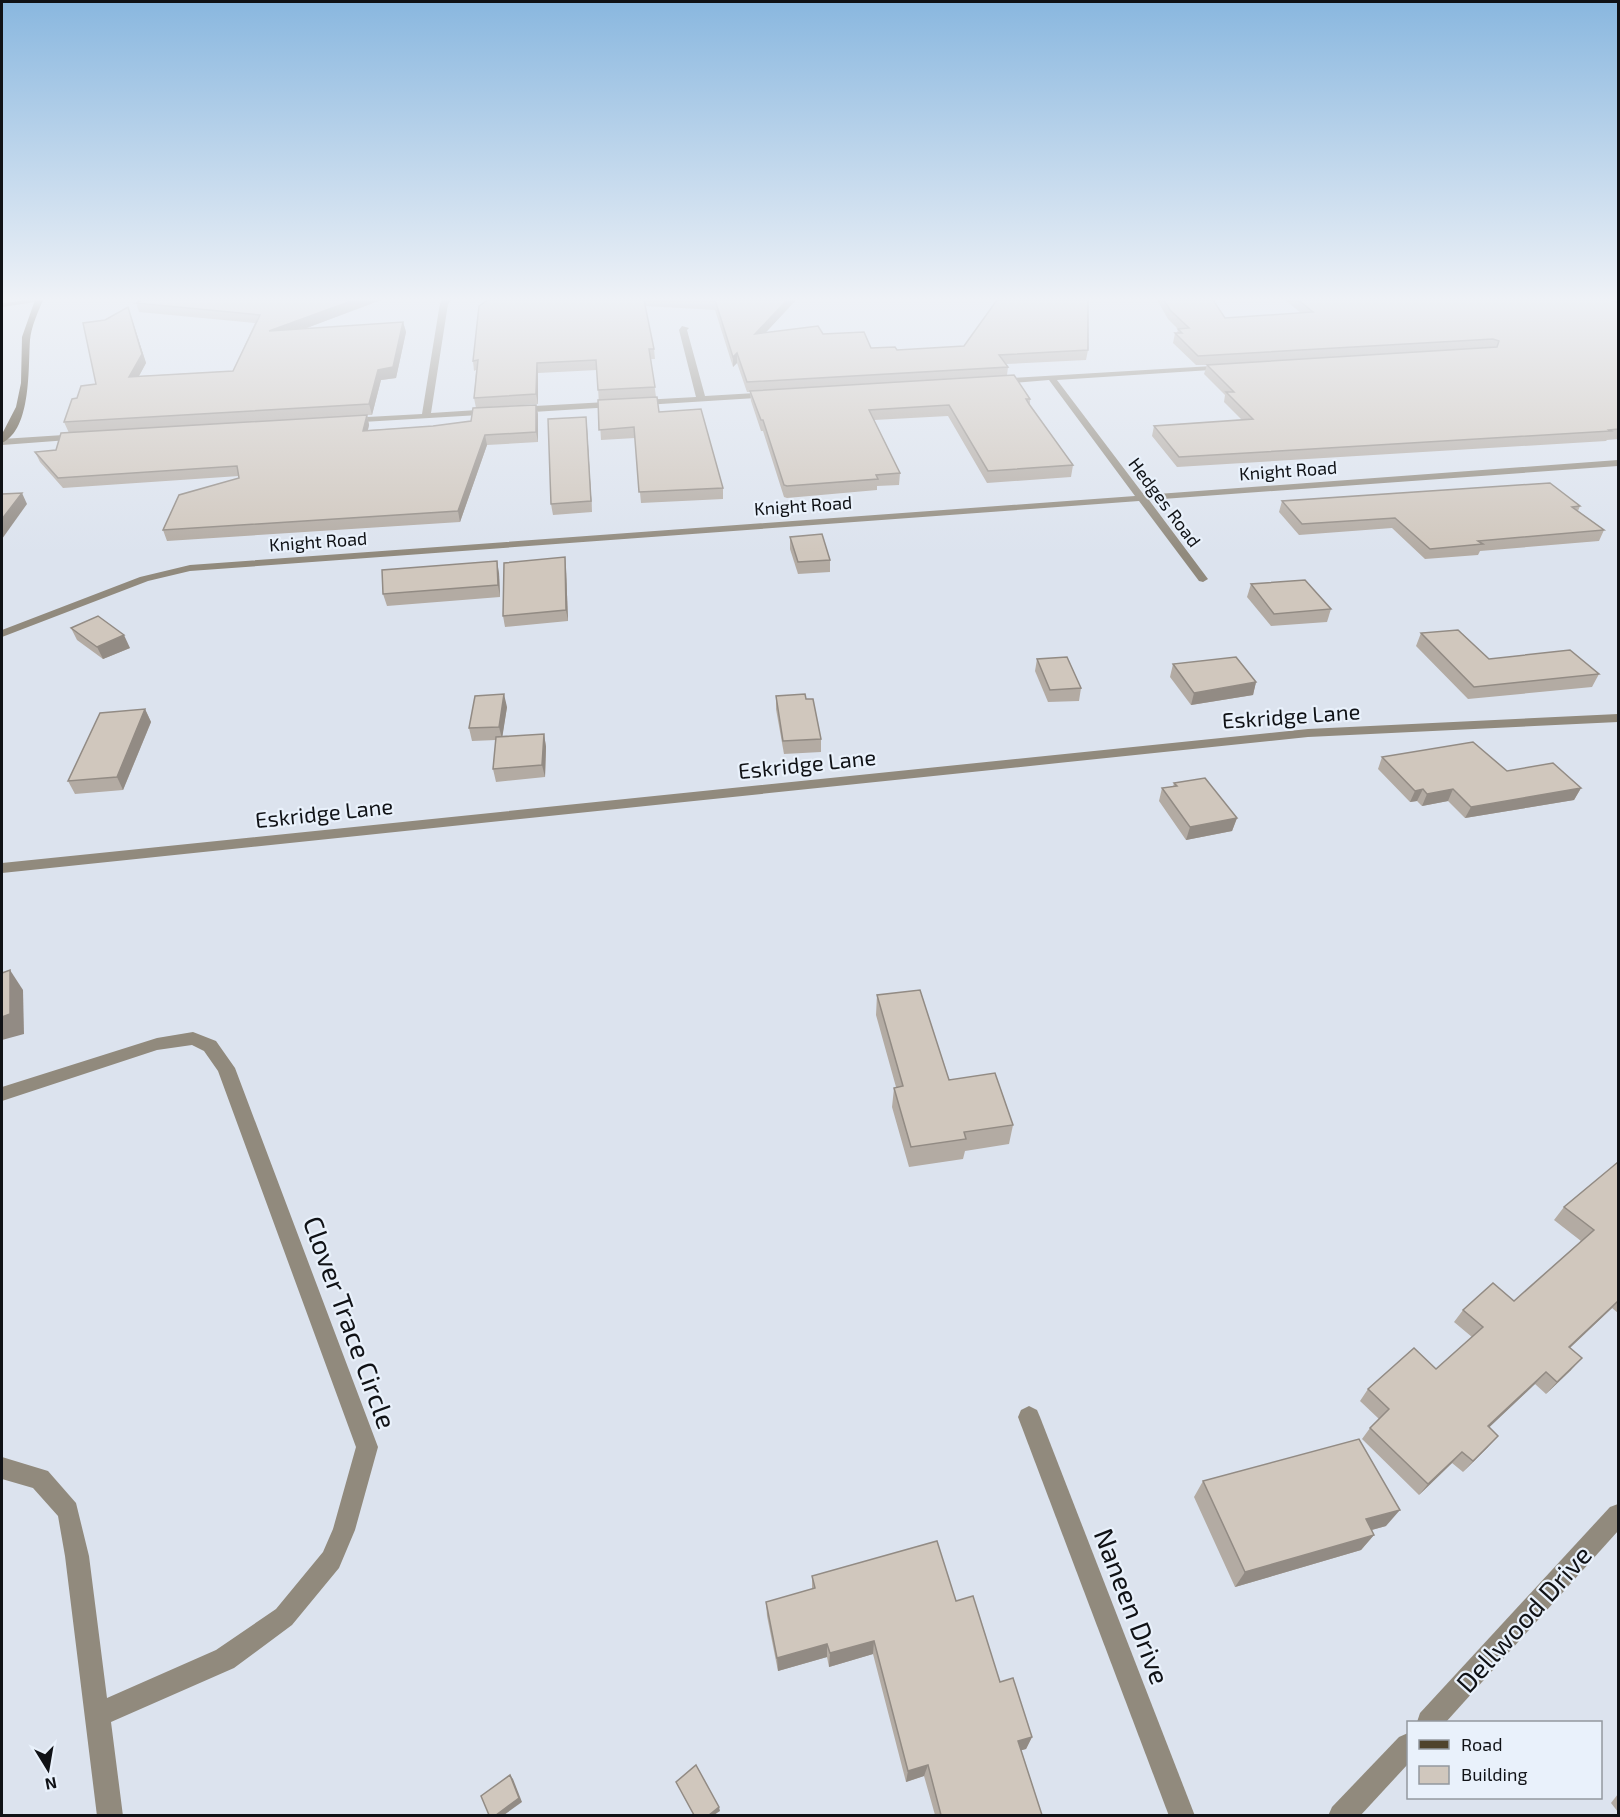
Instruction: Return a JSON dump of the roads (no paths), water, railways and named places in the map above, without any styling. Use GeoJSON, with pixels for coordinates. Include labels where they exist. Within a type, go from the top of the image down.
{"type":"FeatureCollection","features":[{"type":"Feature","properties":{"kind":"main road"},"geometry":{"type":"LineString","coordinates":[[2,441],[11,428],[20,407],[25,385]]}},
{"type":"Feature","properties":{"kind":"street"},"geometry":{"type":"LineString","coordinates":[[426,416],[431,385]]}},
{"type":"Feature","properties":{"kind":"street"},"geometry":{"type":"LineString","coordinates":[[697,385],[701,399]]}},
{"type":"Feature","properties":{"kind":"street","name":"Hedges Road"},"geometry":{"type":"LineString","coordinates":[[1056,385],[1203,579]]}},
{"type":"Feature","properties":{"kind":"street"},"geometry":{"type":"LineString","coordinates":[[510,411],[783,394]]}},
{"type":"Feature","properties":{"kind":"street"},"geometry":{"type":"LineString","coordinates":[[344,421],[498,411]]}},
{"type":"Feature","properties":{"kind":"street"},"geometry":{"type":"LineString","coordinates":[[2,441],[84,437]]}},
{"type":"Feature","properties":{"kind":"street","name":"Knight Road"},"geometry":{"type":"LineString","coordinates":[[2,634],[144,579],[190,568],[1618,463]]}},
{"type":"Feature","properties":{"kind":"street","name":"Eskridge Lane"},"geometry":{"type":"LineString","coordinates":[[2,868],[1308,733],[1618,718]]}},
{"type":"Feature","properties":{"kind":"street","name":"Clover Trace Circle"},"geometry":{"type":"LineString","coordinates":[[2,1094],[157,1044],[194,1038],[210,1046],[226,1068],[367,1447],[344,1530],[331,1560],[284,1617],[225,1659],[97,1715]]}},
{"type":"Feature","properties":{"kind":"street","name":"Naneen Drive"},"geometry":{"type":"LineString","coordinates":[[1029,1417],[1182,1815]]}},
{"type":"Feature","properties":{"kind":"street"},"geometry":{"type":"LineString","coordinates":[[2,1468],[40,1479],[68,1511],[77,1556],[110,1815]]}},
{"type":"Feature","properties":{"kind":"street","name":"Dellwood Drive"},"geometry":{"type":"LineString","coordinates":[[1431,1721],[1618,1515]]}},
{"type":"Feature","properties":{"kind":"street"},"geometry":{"type":"LineString","coordinates":[[1341,1815],[1407,1747]]}}]}
